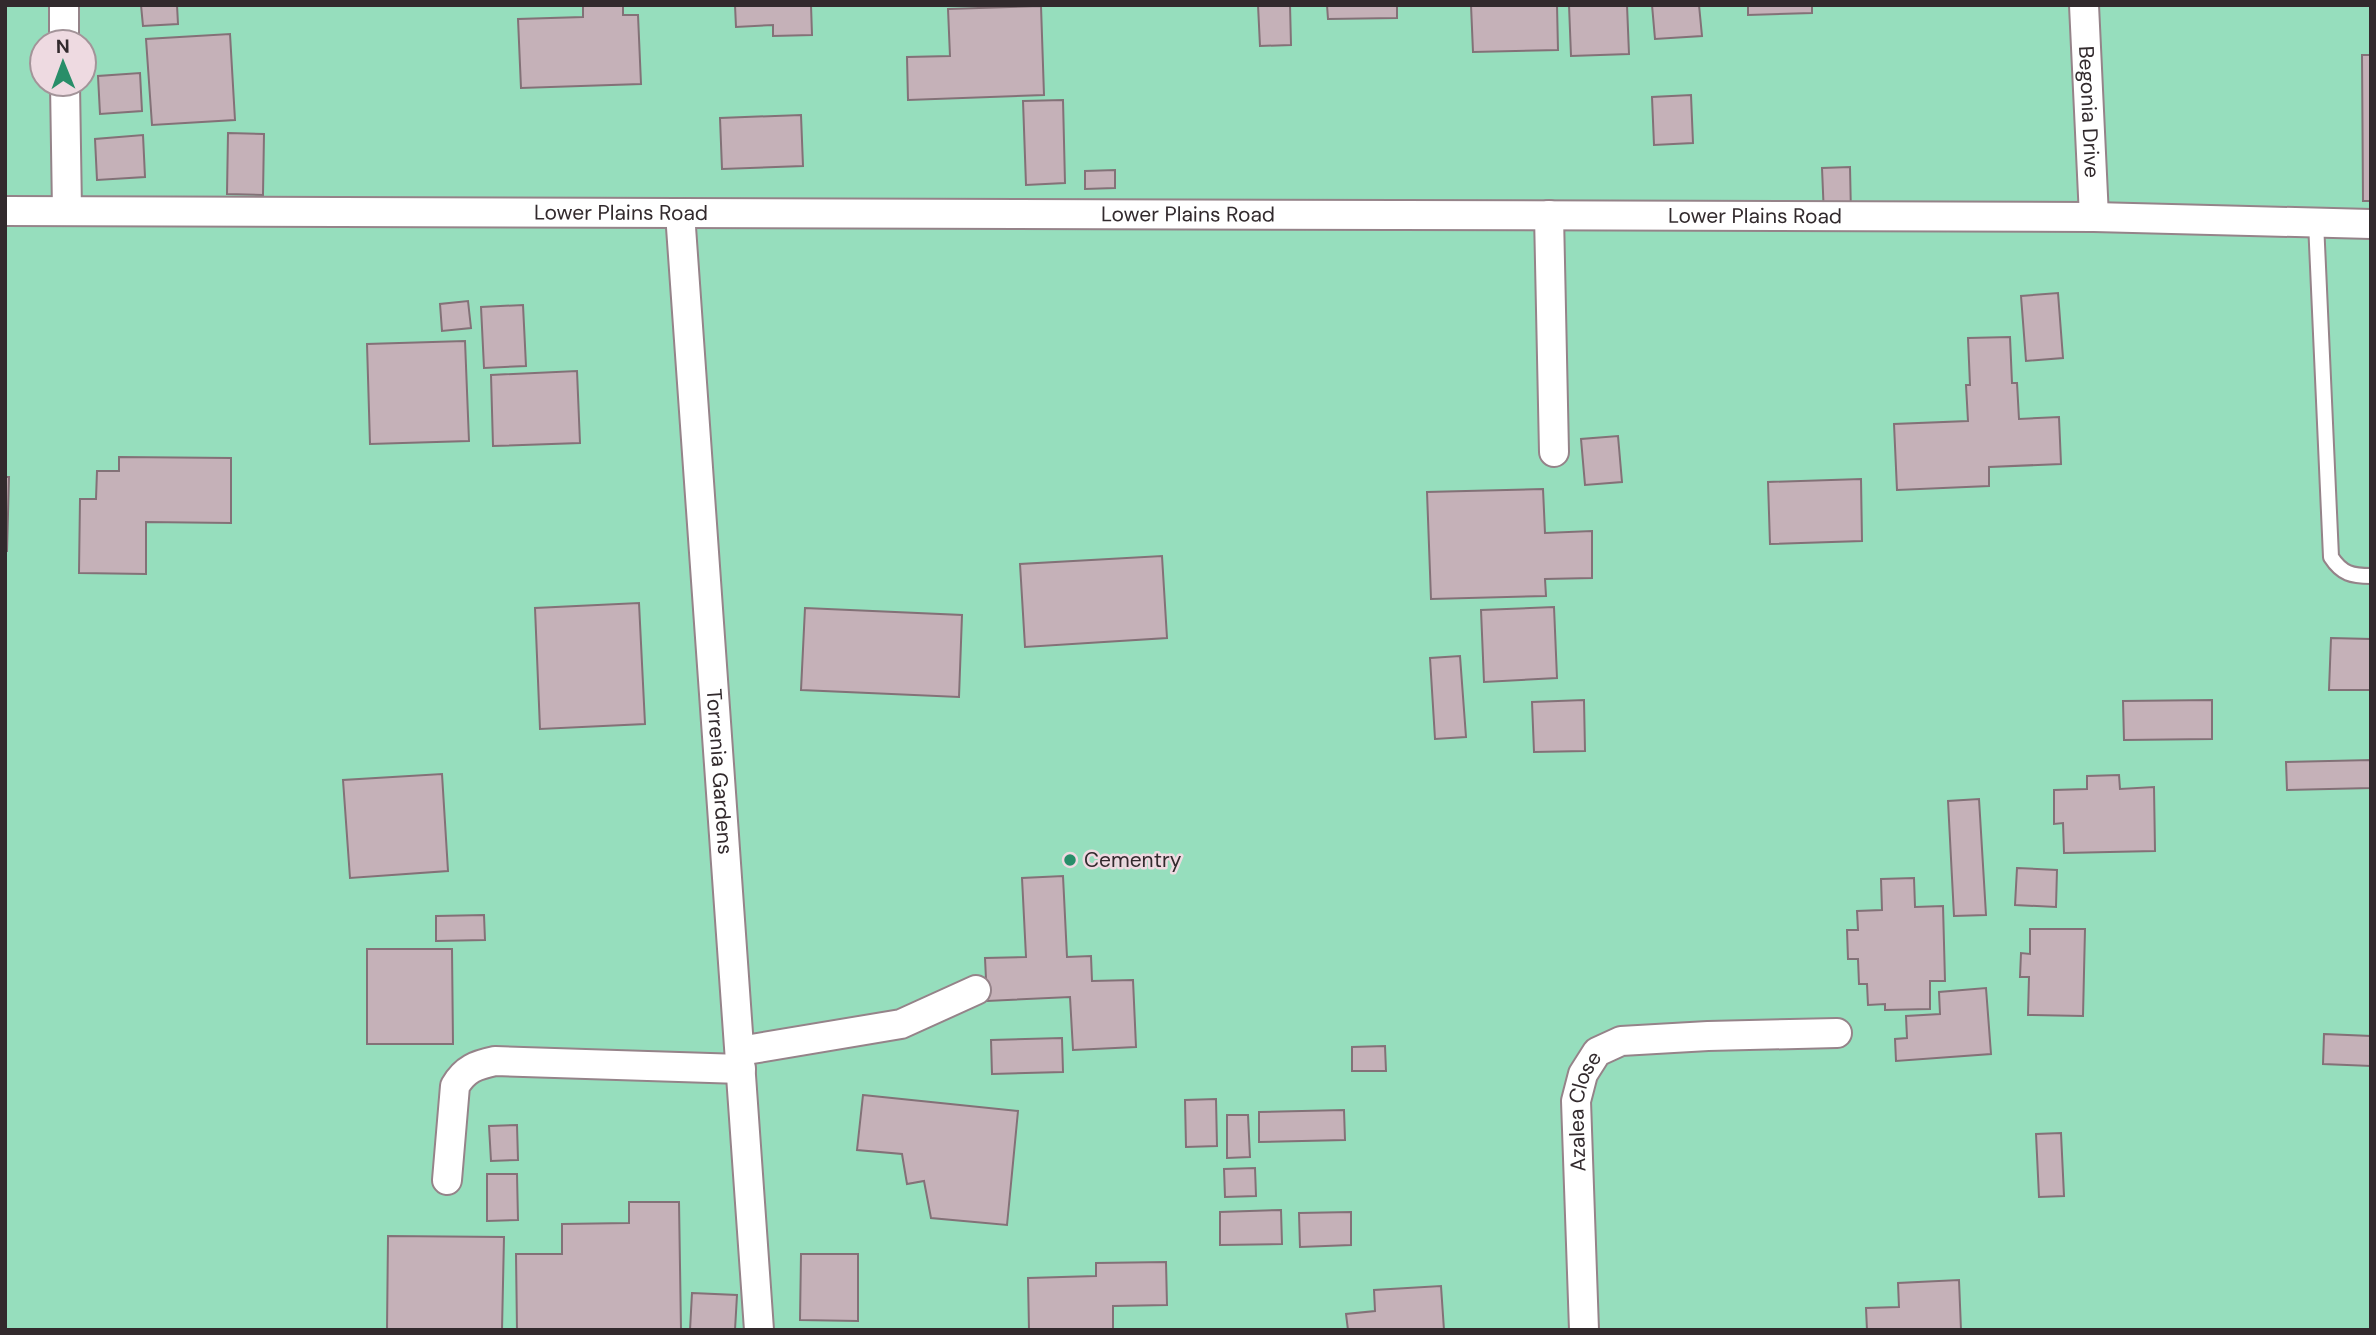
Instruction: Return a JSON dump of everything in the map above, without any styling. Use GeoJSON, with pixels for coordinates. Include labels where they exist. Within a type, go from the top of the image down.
{"type":"FeatureCollection","features":[{"type":"Feature","properties":{"kind":"street"},"geometry":{"type":"LineString","coordinates":[[64,5],[64,28]]}},
{"type":"Feature","properties":{"kind":"street","name":"Begonia Drive"},"geometry":{"type":"LineString","coordinates":[[2084,5],[2094,217]]}},
{"type":"Feature","properties":{"kind":"street"},"geometry":{"type":"LineString","coordinates":[[65,98],[67,211]]}},
{"type":"Feature","properties":{"kind":"street","name":"Lower Plains Road"},"geometry":{"type":"LineString","coordinates":[[5,211],[2094,217],[2371,224]]}},
{"type":"Feature","properties":{"kind":"street","name":"Torrenia Gardens"},"geometry":{"type":"LineString","coordinates":[[680,213],[759,1330]]}},
{"type":"Feature","properties":{"kind":"street"},"geometry":{"type":"LineString","coordinates":[[1549,215],[1554,452]]}},
{"type":"Feature","properties":{"kind":"street"},"geometry":{"type":"LineString","coordinates":[[447,1180],[455,1086],[463,1073],[476,1065],[495,1061],[741,1060],[901,1024],[975,990]]}},
{"type":"Feature","properties":{"kind":"street","name":"Azalea Close"},"geometry":{"type":"LineString","coordinates":[[1584,1330],[1576,1101],[1583,1074],[1597,1052],[1621,1041],[1837,1033]]}},
{"type":"Feature","properties":{"kind":"lane"},"geometry":{"type":"LineString","coordinates":[[2316,222],[2331,557],[2339,569],[2353,576],[2371,576]]}},
{"type":"Feature","properties":{"kind":"green space"},"geometry":{"type":"Polygon","coordinates":[[[5,5],[2371,5],[2371,1330],[5,1330],[5,5]]]}},
{"type":"Feature","properties":{"kind":"building"},"geometry":{"type":"Polygon","coordinates":[[[141,5],[177,5],[178,24],[143,26],[141,5]]]}},
{"type":"Feature","properties":{"kind":"building"},"geometry":{"type":"Polygon","coordinates":[[[583,5],[623,5],[623,15],[638,15],[641,84],[521,88],[518,19],[583,17],[583,5]]]}},
{"type":"Feature","properties":{"kind":"building"},"geometry":{"type":"Polygon","coordinates":[[[735,5],[811,5],[812,35],[773,36],[773,25],[736,27],[735,5]]]}},
{"type":"Feature","properties":{"kind":"building"},"geometry":{"type":"Polygon","coordinates":[[[1258,5],[1290,5],[1291,45],[1260,46],[1258,5]]]}},
{"type":"Feature","properties":{"kind":"building"},"geometry":{"type":"Polygon","coordinates":[[[1327,5],[1397,5],[1397,18],[1328,19],[1327,5]]]}},
{"type":"Feature","properties":{"kind":"building"},"geometry":{"type":"Polygon","coordinates":[[[1471,5],[1557,5],[1558,50],[1473,52],[1471,5]]]}},
{"type":"Feature","properties":{"kind":"building"},"geometry":{"type":"Polygon","coordinates":[[[1569,5],[1627,5],[1629,54],[1571,56],[1569,5]]]}},
{"type":"Feature","properties":{"kind":"building"},"geometry":{"type":"Polygon","coordinates":[[[1652,5],[1699,5],[1702,36],[1655,39],[1652,5]]]}},
{"type":"Feature","properties":{"kind":"building"},"geometry":{"type":"Polygon","coordinates":[[[1748,5],[1812,5],[1812,13],[1748,15],[1748,5]]]}},
{"type":"Feature","properties":{"kind":"building"},"geometry":{"type":"Polygon","coordinates":[[[1041,6],[1044,95],[908,100],[907,57],[950,56],[948,9],[1041,6]]]}},
{"type":"Feature","properties":{"kind":"building"},"geometry":{"type":"Polygon","coordinates":[[[230,34],[235,120],[152,125],[146,39],[230,34]]]}},
{"type":"Feature","properties":{"kind":"building"},"geometry":{"type":"Polygon","coordinates":[[[2362,55],[2371,55],[2371,201],[2363,201],[2362,55]]]}},
{"type":"Feature","properties":{"kind":"building"},"geometry":{"type":"Polygon","coordinates":[[[140,73],[142,111],[100,114],[98,76],[140,73]]]}},
{"type":"Feature","properties":{"kind":"building"},"geometry":{"type":"Polygon","coordinates":[[[1691,95],[1693,143],[1654,145],[1652,97],[1691,95]]]}},
{"type":"Feature","properties":{"kind":"building"},"geometry":{"type":"Polygon","coordinates":[[[1063,100],[1065,183],[1026,185],[1023,101],[1063,100]]]}},
{"type":"Feature","properties":{"kind":"building"},"geometry":{"type":"Polygon","coordinates":[[[801,115],[803,166],[722,169],[720,118],[801,115]]]}},
{"type":"Feature","properties":{"kind":"building"},"geometry":{"type":"Polygon","coordinates":[[[228,133],[264,134],[263,195],[227,194],[228,133]]]}},
{"type":"Feature","properties":{"kind":"building"},"geometry":{"type":"Polygon","coordinates":[[[143,135],[145,177],[97,180],[95,139],[143,135]]]}},
{"type":"Feature","properties":{"kind":"building"},"geometry":{"type":"Polygon","coordinates":[[[1850,167],[1851,215],[1824,216],[1822,168],[1850,167]]]}},
{"type":"Feature","properties":{"kind":"building"},"geometry":{"type":"Polygon","coordinates":[[[1115,170],[1115,188],[1085,189],[1085,171],[1115,170]]]}},
{"type":"Feature","properties":{"kind":"building"},"geometry":{"type":"Polygon","coordinates":[[[2058,293],[2063,358],[2026,361],[2021,296],[2058,293]]]}},
{"type":"Feature","properties":{"kind":"building"},"geometry":{"type":"Polygon","coordinates":[[[468,301],[471,328],[442,331],[440,304],[468,301]]]}},
{"type":"Feature","properties":{"kind":"building"},"geometry":{"type":"Polygon","coordinates":[[[523,305],[526,366],[484,368],[481,307],[523,305]]]}},
{"type":"Feature","properties":{"kind":"building"},"geometry":{"type":"Polygon","coordinates":[[[2010,337],[2012,383],[2017,383],[2019,419],[2059,417],[2061,464],[1989,467],[1989,486],[1897,490],[1894,424],[1968,421],[1968,338],[2010,337]]]}},
{"type":"Feature","properties":{"kind":"building"},"geometry":{"type":"Polygon","coordinates":[[[465,341],[469,441],[370,444],[367,344],[465,341]]]}},
{"type":"Feature","properties":{"kind":"building"},"geometry":{"type":"Polygon","coordinates":[[[577,371],[580,443],[493,446],[491,375],[577,371]]]}},
{"type":"Feature","properties":{"kind":"building"},"geometry":{"type":"Polygon","coordinates":[[[1618,436],[1622,482],[1585,485],[1581,439],[1618,436]]]}},
{"type":"Feature","properties":{"kind":"building"},"geometry":{"type":"Polygon","coordinates":[[[119,457],[231,458],[231,523],[146,522],[146,574],[79,573],[80,499],[96,499],[97,471],[119,471],[119,457]]]}},
{"type":"Feature","properties":{"kind":"building"},"geometry":{"type":"Polygon","coordinates":[[[5,477],[9,477],[7,551],[5,551],[5,477]]]}},
{"type":"Feature","properties":{"kind":"building"},"geometry":{"type":"Polygon","coordinates":[[[1861,479],[1862,541],[1770,544],[1768,482],[1861,479]]]}},
{"type":"Feature","properties":{"kind":"building"},"geometry":{"type":"Polygon","coordinates":[[[1543,489],[1545,533],[1592,531],[1592,578],[1545,579],[1546,596],[1431,599],[1427,492],[1543,489]]]}},
{"type":"Feature","properties":{"kind":"building"},"geometry":{"type":"Polygon","coordinates":[[[1162,556],[1167,638],[1025,647],[1020,564],[1162,556]]]}},
{"type":"Feature","properties":{"kind":"building"},"geometry":{"type":"Polygon","coordinates":[[[639,603],[645,724],[540,729],[535,608],[639,603]]]}},
{"type":"Feature","properties":{"kind":"building"},"geometry":{"type":"Polygon","coordinates":[[[1554,607],[1557,678],[1484,682],[1481,610],[1554,607]]]}},
{"type":"Feature","properties":{"kind":"building"},"geometry":{"type":"Polygon","coordinates":[[[805,608],[962,615],[959,697],[801,690],[805,608]]]}},
{"type":"Feature","properties":{"kind":"building"},"geometry":{"type":"Polygon","coordinates":[[[2331,638],[2371,639],[2371,690],[2329,690],[2331,638]]]}},
{"type":"Feature","properties":{"kind":"building"},"geometry":{"type":"Polygon","coordinates":[[[1460,656],[1466,737],[1435,739],[1430,658],[1460,656]]]}},
{"type":"Feature","properties":{"kind":"building"},"geometry":{"type":"Polygon","coordinates":[[[1584,700],[1585,751],[1534,752],[1532,702],[1584,700]]]}},
{"type":"Feature","properties":{"kind":"building"},"geometry":{"type":"Polygon","coordinates":[[[2212,700],[2212,739],[2124,740],[2123,701],[2212,700]]]}},
{"type":"Feature","properties":{"kind":"building"},"geometry":{"type":"Polygon","coordinates":[[[2371,760],[2371,788],[2287,790],[2286,762],[2371,760]]]}},
{"type":"Feature","properties":{"kind":"building"},"geometry":{"type":"Polygon","coordinates":[[[442,774],[448,871],[350,878],[343,780],[442,774]]]}},
{"type":"Feature","properties":{"kind":"building"},"geometry":{"type":"Polygon","coordinates":[[[2119,775],[2120,789],[2154,787],[2155,851],[2064,853],[2063,823],[2054,824],[2054,790],[2087,789],[2087,776],[2119,775]]]}},
{"type":"Feature","properties":{"kind":"building"},"geometry":{"type":"Polygon","coordinates":[[[1979,799],[1986,915],[1954,916],[1948,801],[1979,799]]]}},
{"type":"Feature","properties":{"kind":"building"},"geometry":{"type":"Polygon","coordinates":[[[2017,868],[2057,870],[2056,907],[2015,905],[2017,868]]]}},
{"type":"Feature","properties":{"kind":"building"},"geometry":{"type":"Polygon","coordinates":[[[1063,876],[1067,957],[1091,956],[1092,981],[1133,980],[1136,1047],[1073,1050],[1070,997],[987,1001],[985,958],[1026,957],[1022,878],[1063,876]]]}},
{"type":"Feature","properties":{"kind":"building"},"geometry":{"type":"Polygon","coordinates":[[[1914,878],[1915,907],[1943,906],[1945,981],[1930,981],[1930,1009],[1885,1010],[1885,1004],[1868,1005],[1867,984],[1859,984],[1858,959],[1848,959],[1847,930],[1858,930],[1857,911],[1882,910],[1881,879],[1914,878]]]}},
{"type":"Feature","properties":{"kind":"building"},"geometry":{"type":"Polygon","coordinates":[[[484,915],[485,940],[436,941],[436,916],[484,915]]]}},
{"type":"Feature","properties":{"kind":"building"},"geometry":{"type":"Polygon","coordinates":[[[2030,929],[2085,929],[2083,1016],[2028,1015],[2029,977],[2020,977],[2021,953],[2030,954],[2030,929]]]}},
{"type":"Feature","properties":{"kind":"building"},"geometry":{"type":"Polygon","coordinates":[[[367,949],[452,949],[453,1044],[367,1044],[367,949]]]}},
{"type":"Feature","properties":{"kind":"building"},"geometry":{"type":"Polygon","coordinates":[[[1986,988],[1991,1054],[1896,1061],[1895,1039],[1907,1038],[1906,1016],[1940,1014],[1939,992],[1986,988]]]}},
{"type":"Feature","properties":{"kind":"building"},"geometry":{"type":"Polygon","coordinates":[[[2324,1034],[2371,1036],[2371,1066],[2323,1064],[2324,1034]]]}},
{"type":"Feature","properties":{"kind":"building"},"geometry":{"type":"Polygon","coordinates":[[[1062,1038],[1063,1072],[992,1074],[991,1040],[1062,1038]]]}},
{"type":"Feature","properties":{"kind":"building"},"geometry":{"type":"Polygon","coordinates":[[[1385,1046],[1386,1071],[1352,1071],[1352,1047],[1385,1046]]]}},
{"type":"Feature","properties":{"kind":"building"},"geometry":{"type":"Polygon","coordinates":[[[863,1095],[1018,1111],[1007,1225],[931,1218],[924,1181],[907,1184],[902,1154],[857,1150],[863,1095]]]}},
{"type":"Feature","properties":{"kind":"building"},"geometry":{"type":"Polygon","coordinates":[[[1216,1099],[1217,1146],[1186,1147],[1185,1100],[1216,1099]]]}},
{"type":"Feature","properties":{"kind":"building"},"geometry":{"type":"Polygon","coordinates":[[[1344,1110],[1345,1140],[1259,1142],[1259,1112],[1344,1110]]]}},
{"type":"Feature","properties":{"kind":"building"},"geometry":{"type":"Polygon","coordinates":[[[1227,1115],[1248,1115],[1250,1157],[1227,1158],[1227,1115]]]}},
{"type":"Feature","properties":{"kind":"building"},"geometry":{"type":"Polygon","coordinates":[[[517,1125],[518,1160],[491,1161],[489,1126],[517,1125]]]}},
{"type":"Feature","properties":{"kind":"building"},"geometry":{"type":"Polygon","coordinates":[[[2061,1133],[2064,1196],[2039,1197],[2036,1134],[2061,1133]]]}},
{"type":"Feature","properties":{"kind":"building"},"geometry":{"type":"Polygon","coordinates":[[[1255,1168],[1256,1196],[1225,1197],[1224,1169],[1255,1168]]]}},
{"type":"Feature","properties":{"kind":"building"},"geometry":{"type":"Polygon","coordinates":[[[487,1174],[517,1174],[518,1220],[487,1221],[487,1174]]]}},
{"type":"Feature","properties":{"kind":"building"},"geometry":{"type":"Polygon","coordinates":[[[629,1202],[679,1202],[681,1330],[517,1330],[516,1254],[562,1254],[562,1224],[629,1223],[629,1202]]]}},
{"type":"Feature","properties":{"kind":"building"},"geometry":{"type":"Polygon","coordinates":[[[1281,1210],[1282,1244],[1220,1245],[1220,1212],[1281,1210]]]}},
{"type":"Feature","properties":{"kind":"building"},"geometry":{"type":"Polygon","coordinates":[[[1351,1212],[1351,1245],[1300,1247],[1299,1213],[1351,1212]]]}},
{"type":"Feature","properties":{"kind":"building"},"geometry":{"type":"Polygon","coordinates":[[[388,1236],[504,1237],[502,1330],[387,1330],[388,1236]]]}},
{"type":"Feature","properties":{"kind":"building"},"geometry":{"type":"Polygon","coordinates":[[[801,1254],[858,1254],[858,1321],[800,1320],[801,1254]]]}},
{"type":"Feature","properties":{"kind":"building"},"geometry":{"type":"Polygon","coordinates":[[[1166,1262],[1167,1305],[1113,1306],[1113,1330],[1029,1330],[1028,1278],[1096,1276],[1096,1263],[1166,1262]]]}},
{"type":"Feature","properties":{"kind":"building"},"geometry":{"type":"Polygon","coordinates":[[[1959,1280],[1961,1330],[1867,1330],[1866,1308],[1899,1307],[1898,1283],[1959,1280]]]}},
{"type":"Feature","properties":{"kind":"building"},"geometry":{"type":"Polygon","coordinates":[[[1441,1286],[1444,1330],[1348,1330],[1346,1314],[1375,1311],[1374,1290],[1441,1286]]]}},
{"type":"Feature","properties":{"kind":"building"},"geometry":{"type":"Polygon","coordinates":[[[692,1293],[737,1295],[735,1330],[690,1330],[692,1293]]]}},
{"type":"Feature","properties":{"kind":"place","name":"Cementry"},"geometry":{"type":"Point","coordinates":[1070,860]}}]}
